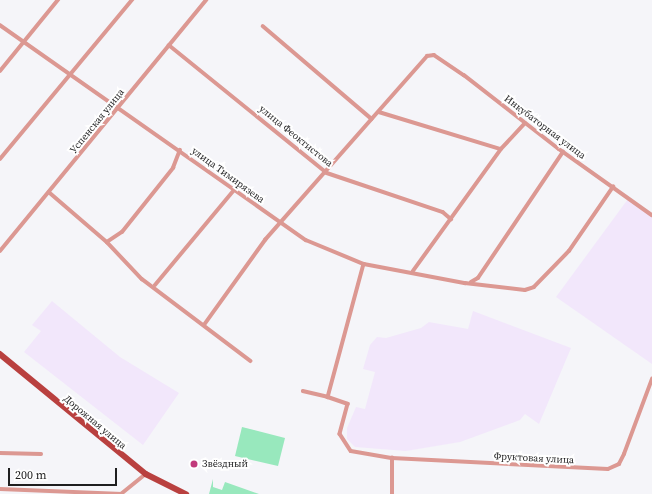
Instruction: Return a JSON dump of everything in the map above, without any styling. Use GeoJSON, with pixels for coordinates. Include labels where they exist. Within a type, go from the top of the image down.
{"type":"FeatureCollection","features":[{"type":"Feature","properties":{"kind":"main road","name":"Дорожная улица"},"geometry":{"type":"LineString","coordinates":[[0,354],[146,474],[183,493]]}},
{"type":"Feature","properties":{"kind":"street"},"geometry":{"type":"LineString","coordinates":[[0,71],[58,0]]}},
{"type":"Feature","properties":{"kind":"street"},"geometry":{"type":"LineString","coordinates":[[0,159],[132,0]]}},
{"type":"Feature","properties":{"kind":"street","name":"Успенская улица"},"geometry":{"type":"LineString","coordinates":[[0,251],[206,0]]}},
{"type":"Feature","properties":{"kind":"street","name":"улица Тимирязева"},"geometry":{"type":"LineString","coordinates":[[0,25],[283,221],[306,240],[364,264],[525,290],[534,287],[574,245],[613,187]]}},
{"type":"Feature","properties":{"kind":"street"},"geometry":{"type":"LineString","coordinates":[[263,26],[372,119]]}},
{"type":"Feature","properties":{"kind":"street","name":"улица Феоктистова"},"geometry":{"type":"LineString","coordinates":[[169,45],[327,172],[444,212],[451,219]]}},
{"type":"Feature","properties":{"kind":"street","name":"Инкубаторная улица"},"geometry":{"type":"LineString","coordinates":[[379,112],[427,56],[434,55],[464,75],[563,152],[652,215]]}},
{"type":"Feature","properties":{"kind":"street"},"geometry":{"type":"LineString","coordinates":[[204,325],[283,221],[379,112],[501,149]]}},
{"type":"Feature","properties":{"kind":"street"},"geometry":{"type":"LineString","coordinates":[[413,271],[501,149],[525,123]]}},
{"type":"Feature","properties":{"kind":"street"},"geometry":{"type":"LineString","coordinates":[[107,242],[122,232],[173,168],[180,150]]}},
{"type":"Feature","properties":{"kind":"street"},"geometry":{"type":"LineString","coordinates":[[471,282],[478,278],[563,152]]}},
{"type":"Feature","properties":{"kind":"street"},"geometry":{"type":"LineString","coordinates":[[154,285],[235,189]]}},
{"type":"Feature","properties":{"kind":"street"},"geometry":{"type":"LineString","coordinates":[[49,192],[107,242],[142,278],[154,285],[251,361]]}},
{"type":"Feature","properties":{"kind":"street"},"geometry":{"type":"LineString","coordinates":[[303,391],[328,397],[364,264]]}},
{"type":"Feature","properties":{"kind":"street","name":"Фруктовая улица"},"geometry":{"type":"LineString","coordinates":[[328,397],[348,404],[340,434],[351,451],[392,458],[608,469],[618,464],[624,454],[652,379]]}},
{"type":"Feature","properties":{"kind":"street"},"geometry":{"type":"LineString","coordinates":[[0,453],[41,454]]}},
{"type":"Feature","properties":{"kind":"street"},"geometry":{"type":"LineString","coordinates":[[392,458],[392,494]]}},
{"type":"Feature","properties":{"kind":"street"},"geometry":{"type":"LineString","coordinates":[[0,489],[122,494],[146,474]]}},
{"type":"Feature","properties":{"kind":"shaded area"},"geometry":{"type":"Polygon","coordinates":[[[628,199],[652,216],[652,364],[556,297],[628,199]]]}},
{"type":"Feature","properties":{"kind":"shaded area"},"geometry":{"type":"Polygon","coordinates":[[[52,301],[120,357],[179,393],[143,445],[24,352],[41,331],[32,325],[52,301]]]}},
{"type":"Feature","properties":{"kind":"shaded area"},"geometry":{"type":"Polygon","coordinates":[[[473,311],[571,348],[539,424],[525,414],[520,420],[460,442],[406,451],[355,447],[347,439],[347,428],[356,407],[365,409],[375,372],[363,369],[370,345],[377,337],[386,338],[421,328],[429,322],[468,329],[473,311]]]}},
{"type":"Feature","properties":{"kind":"green space"},"geometry":{"type":"Polygon","coordinates":[[[242,427],[285,438],[278,466],[235,456],[242,427]]]}},
{"type":"Feature","properties":{"kind":"green space"},"geometry":{"type":"Polygon","coordinates":[[[213,479],[213,487],[222,490],[225,482],[259,494],[209,494],[213,479]]]}},
{"type":"Feature","properties":{"kind":"place","name":"Звёздный"},"geometry":{"type":"Point","coordinates":[194,464]}}]}
